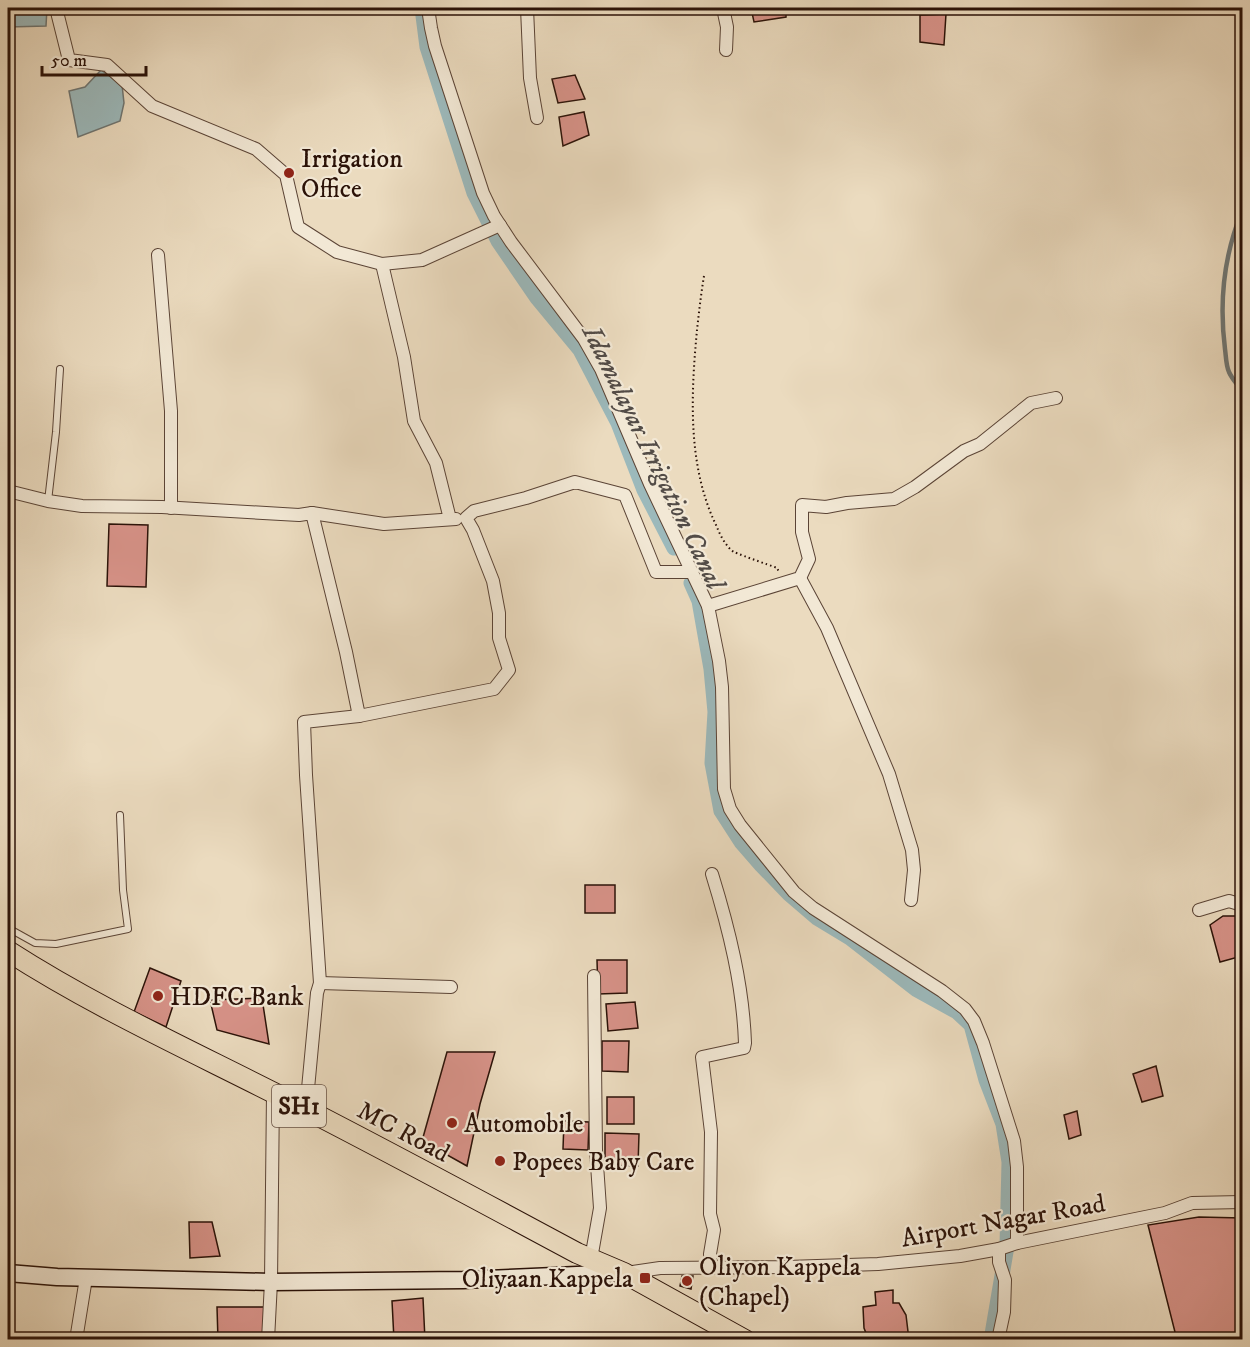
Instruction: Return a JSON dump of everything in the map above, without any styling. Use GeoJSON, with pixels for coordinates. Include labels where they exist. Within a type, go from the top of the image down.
{"type":"FeatureCollection","features":[{"type":"Feature","properties":{"kind":"main road","name":"MC Road"},"geometry":{"type":"LineString","coordinates":[[8,951],[40,972],[103,1007],[591,1259],[624,1273],[745,1340]]}},
{"type":"Feature","properties":{"kind":"main road"},"geometry":{"type":"LineString","coordinates":[[8,1273],[86,1278],[271,1282],[463,1280],[624,1273]]}},
{"type":"Feature","properties":{"kind":"street"},"geometry":{"type":"LineString","coordinates":[[56,8],[69,60],[107,65],[152,106],[256,149],[286,175],[298,227],[337,252],[382,264],[422,260],[500,225]]}},
{"type":"Feature","properties":{"kind":"street"},"geometry":{"type":"LineString","coordinates":[[175,8],[196,8]]}},
{"type":"Feature","properties":{"kind":"street"},"geometry":{"type":"LineString","coordinates":[[428,8],[435,46],[483,194],[511,242],[584,339],[601,369],[708,606],[722,687],[724,789],[730,809],[740,825],[800,897],[813,908],[942,991],[965,1009],[974,1021],[1014,1141],[1017,1167],[1017,1243]]}},
{"type":"Feature","properties":{"kind":"street"},"geometry":{"type":"LineString","coordinates":[[527,8],[530,78],[537,118]]}},
{"type":"Feature","properties":{"kind":"street"},"geometry":{"type":"LineString","coordinates":[[723,8],[727,27],[726,51]]}},
{"type":"Feature","properties":{"kind":"street"},"geometry":{"type":"LineString","coordinates":[[158,255],[171,411],[171,508]]}},
{"type":"Feature","properties":{"kind":"street"},"geometry":{"type":"LineString","coordinates":[[382,264],[404,357],[414,421],[436,463],[450,519]]}},
{"type":"Feature","properties":{"kind":"street"},"geometry":{"type":"LineString","coordinates":[[800,578],[808,559],[802,532],[802,505],[826,507],[894,499],[915,487],[964,451],[980,444],[1031,403],[1056,398]]}},
{"type":"Feature","properties":{"kind":"street"},"geometry":{"type":"LineString","coordinates":[[8,490],[48,501],[82,506],[299,515],[312,513],[384,524],[466,518],[474,511],[526,498],[574,482],[625,495],[656,572],[692,572]]}},
{"type":"Feature","properties":{"kind":"street"},"geometry":{"type":"LineString","coordinates":[[312,513],[360,716]]}},
{"type":"Feature","properties":{"kind":"street"},"geometry":{"type":"LineString","coordinates":[[306,1110],[316,993],[320,983],[304,722],[360,716],[494,689],[509,670],[499,638],[499,613],[493,581],[466,518]]}},
{"type":"Feature","properties":{"kind":"street"},"geometry":{"type":"LineString","coordinates":[[708,606],[800,578]]}},
{"type":"Feature","properties":{"kind":"street"},"geometry":{"type":"LineString","coordinates":[[800,578],[827,628],[890,774],[912,850],[914,870],[911,900]]}},
{"type":"Feature","properties":{"kind":"street"},"geometry":{"type":"LineString","coordinates":[[711,1268],[710,1254],[714,1230],[710,1214],[711,1132],[702,1058],[744,1048],[745,1042],[741,998],[730,937],[712,874]]}},
{"type":"Feature","properties":{"kind":"street"},"geometry":{"type":"LineString","coordinates":[[1199,910],[1229,901],[1242,905]]}},
{"type":"Feature","properties":{"kind":"street"},"geometry":{"type":"LineString","coordinates":[[591,1259],[600,1208],[596,1150],[594,976]]}},
{"type":"Feature","properties":{"kind":"street"},"geometry":{"type":"LineString","coordinates":[[320,983],[451,987]]}},
{"type":"Feature","properties":{"kind":"street"},"geometry":{"type":"LineString","coordinates":[[268,1340],[271,1282],[273,1093]]}},
{"type":"Feature","properties":{"kind":"street","name":"Airport Nagar Road"},"geometry":{"type":"LineString","coordinates":[[624,1273],[660,1268],[878,1264],[960,1256],[999,1256],[1017,1243],[1165,1213],[1192,1203],[1242,1202]]}},
{"type":"Feature","properties":{"kind":"street"},"geometry":{"type":"LineString","coordinates":[[998,1340],[1004,1312],[1005,1280],[999,1256]]}},
{"type":"Feature","properties":{"kind":"street"},"geometry":{"type":"LineString","coordinates":[[76,1340],[86,1278]]}},
{"type":"Feature","properties":{"kind":"lane"},"geometry":{"type":"LineString","coordinates":[[48,501],[60,369]]}},
{"type":"Feature","properties":{"kind":"lane"},"geometry":{"type":"LineString","coordinates":[[8,928],[35,943],[56,944],[128,929],[123,890],[120,815]]}},
{"type":"Feature","properties":{"kind":"path"},"geometry":{"type":"LineString","coordinates":[[704,276],[692,387],[695,460],[712,518],[732,552],[777,568],[783,583]]}},
{"type":"Feature","properties":{"kind":"water"},"geometry":{"type":"Polygon","coordinates":[[[8,8],[47,8],[46,26],[8,27],[8,8]]]}},
{"type":"Feature","properties":{"kind":"water"},"geometry":{"type":"Polygon","coordinates":[[[101,70],[122,85],[124,103],[120,121],[78,137],[69,91],[85,87],[101,70]]]}},
{"type":"Feature","properties":{"kind":"building"},"geometry":{"type":"Polygon","coordinates":[[[751,8],[786,8],[786,17],[754,22],[751,8]]]}},
{"type":"Feature","properties":{"kind":"building"},"geometry":{"type":"Polygon","coordinates":[[[946,14],[944,45],[920,42],[920,15],[946,14]]]}},
{"type":"Feature","properties":{"kind":"building"},"geometry":{"type":"Polygon","coordinates":[[[575,75],[585,99],[558,103],[552,79],[575,75]]]}},
{"type":"Feature","properties":{"kind":"building"},"geometry":{"type":"Polygon","coordinates":[[[584,112],[589,135],[563,146],[559,117],[584,112]]]}},
{"type":"Feature","properties":{"kind":"building"},"geometry":{"type":"Polygon","coordinates":[[[109,524],[148,525],[146,587],[107,586],[109,524]]]}},
{"type":"Feature","properties":{"kind":"building"},"geometry":{"type":"Polygon","coordinates":[[[585,885],[615,885],[615,913],[585,913],[585,885]]]}},
{"type":"Feature","properties":{"kind":"building"},"geometry":{"type":"Polygon","coordinates":[[[1223,916],[1237,916],[1242,925],[1242,956],[1220,962],[1210,925],[1223,916]]]}},
{"type":"Feature","properties":{"kind":"building"},"geometry":{"type":"Polygon","coordinates":[[[597,960],[627,960],[627,993],[598,994],[597,960]]]}},
{"type":"Feature","properties":{"kind":"building","name":"HDFC Bank"},"geometry":{"type":"Polygon","coordinates":[[[150,968],[181,981],[166,1027],[134,1012],[150,968]]]}},
{"type":"Feature","properties":{"kind":"building"},"geometry":{"type":"Polygon","coordinates":[[[262,998],[269,1044],[217,1030],[210,1000],[262,998]]]}},
{"type":"Feature","properties":{"kind":"building"},"geometry":{"type":"Polygon","coordinates":[[[635,1002],[638,1028],[608,1031],[606,1004],[635,1002]]]}},
{"type":"Feature","properties":{"kind":"building"},"geometry":{"type":"Polygon","coordinates":[[[602,1041],[629,1041],[628,1072],[602,1071],[602,1041]]]}},
{"type":"Feature","properties":{"kind":"building","name":"Automobile"},"geometry":{"type":"Polygon","coordinates":[[[447,1052],[495,1052],[480,1104],[467,1166],[422,1141],[447,1052]]]}},
{"type":"Feature","properties":{"kind":"building"},"geometry":{"type":"Polygon","coordinates":[[[1156,1066],[1163,1096],[1142,1102],[1133,1074],[1156,1066]]]}},
{"type":"Feature","properties":{"kind":"building"},"geometry":{"type":"Polygon","coordinates":[[[607,1097],[634,1097],[634,1124],[607,1124],[607,1097]]]}},
{"type":"Feature","properties":{"kind":"building"},"geometry":{"type":"Polygon","coordinates":[[[1077,1111],[1081,1135],[1069,1139],[1064,1115],[1077,1111]]]}},
{"type":"Feature","properties":{"kind":"building"},"geometry":{"type":"Polygon","coordinates":[[[564,1121],[589,1122],[588,1150],[563,1149],[564,1121]]]}},
{"type":"Feature","properties":{"kind":"building"},"geometry":{"type":"Polygon","coordinates":[[[605,1133],[639,1134],[638,1166],[605,1165],[605,1133]]]}},
{"type":"Feature","properties":{"kind":"building"},"geometry":{"type":"Polygon","coordinates":[[[1199,1217],[1242,1218],[1242,1340],[1177,1340],[1148,1225],[1199,1217]]]}},
{"type":"Feature","properties":{"kind":"building"},"geometry":{"type":"Polygon","coordinates":[[[189,1222],[212,1222],[220,1256],[190,1258],[189,1222]]]}},
{"type":"Feature","properties":{"kind":"building","name":"Oliyon Kappela (Chapel)"},"geometry":{"type":"Polygon","coordinates":[[[682,1276],[693,1276],[691,1289],[680,1286],[682,1276]]]}},
{"type":"Feature","properties":{"kind":"building"},"geometry":{"type":"Polygon","coordinates":[[[893,1290],[893,1303],[899,1303],[906,1315],[909,1340],[868,1338],[864,1328],[863,1307],[876,1305],[875,1292],[893,1290]]]}},
{"type":"Feature","properties":{"kind":"building"},"geometry":{"type":"Polygon","coordinates":[[[423,1298],[425,1340],[394,1340],[392,1301],[423,1298]]]}},
{"type":"Feature","properties":{"kind":"building"},"geometry":{"type":"Polygon","coordinates":[[[217,1307],[264,1307],[265,1340],[218,1340],[217,1307]]]}},
{"type":"Feature","properties":{"kind":"waterway","name":"Idamalayar Irrigation Canal"},"geometry":{"type":"LineString","coordinates":[[422,8],[427,47],[474,193],[498,241],[537,298],[580,350],[618,423],[644,490],[674,548]]}},
{"type":"Feature","properties":{"kind":"waterway"},"geometry":{"type":"LineString","coordinates":[[1242,211],[1227,262],[1223,296],[1223,331],[1227,367],[1242,391]]}},
{"type":"Feature","properties":{"kind":"waterway","name":"Idamalayar Irrigation Canal"},"geometry":{"type":"LineString","coordinates":[[691,583],[699,601],[711,669],[715,712],[712,763],[721,811],[741,842],[761,865],[789,894],[817,918],[850,938],[917,990],[957,1012],[971,1025],[986,1080],[1003,1124],[1009,1162],[1007,1246],[991,1340]]}},
{"type":"Feature","properties":{"kind":"place","name":"Irrigation Office"},"geometry":{"type":"Point","coordinates":[289,173]}},
{"type":"Feature","properties":{"kind":"place","name":"HDFC Bank"},"geometry":{"type":"Point","coordinates":[158,996]}},
{"type":"Feature","properties":{"kind":"place","name":"Automobile"},"geometry":{"type":"Point","coordinates":[452,1123]}},
{"type":"Feature","properties":{"kind":"place","name":"Popees Baby Care"},"geometry":{"type":"Point","coordinates":[500,1161]}},
{"type":"Feature","properties":{"kind":"place","name":"Oliyaan Kappela"},"geometry":{"type":"Point","coordinates":[645,1278]}},
{"type":"Feature","properties":{"kind":"place","name":"Oliyon Kappela (Chapel)"},"geometry":{"type":"Point","coordinates":[687,1281]}}]}
